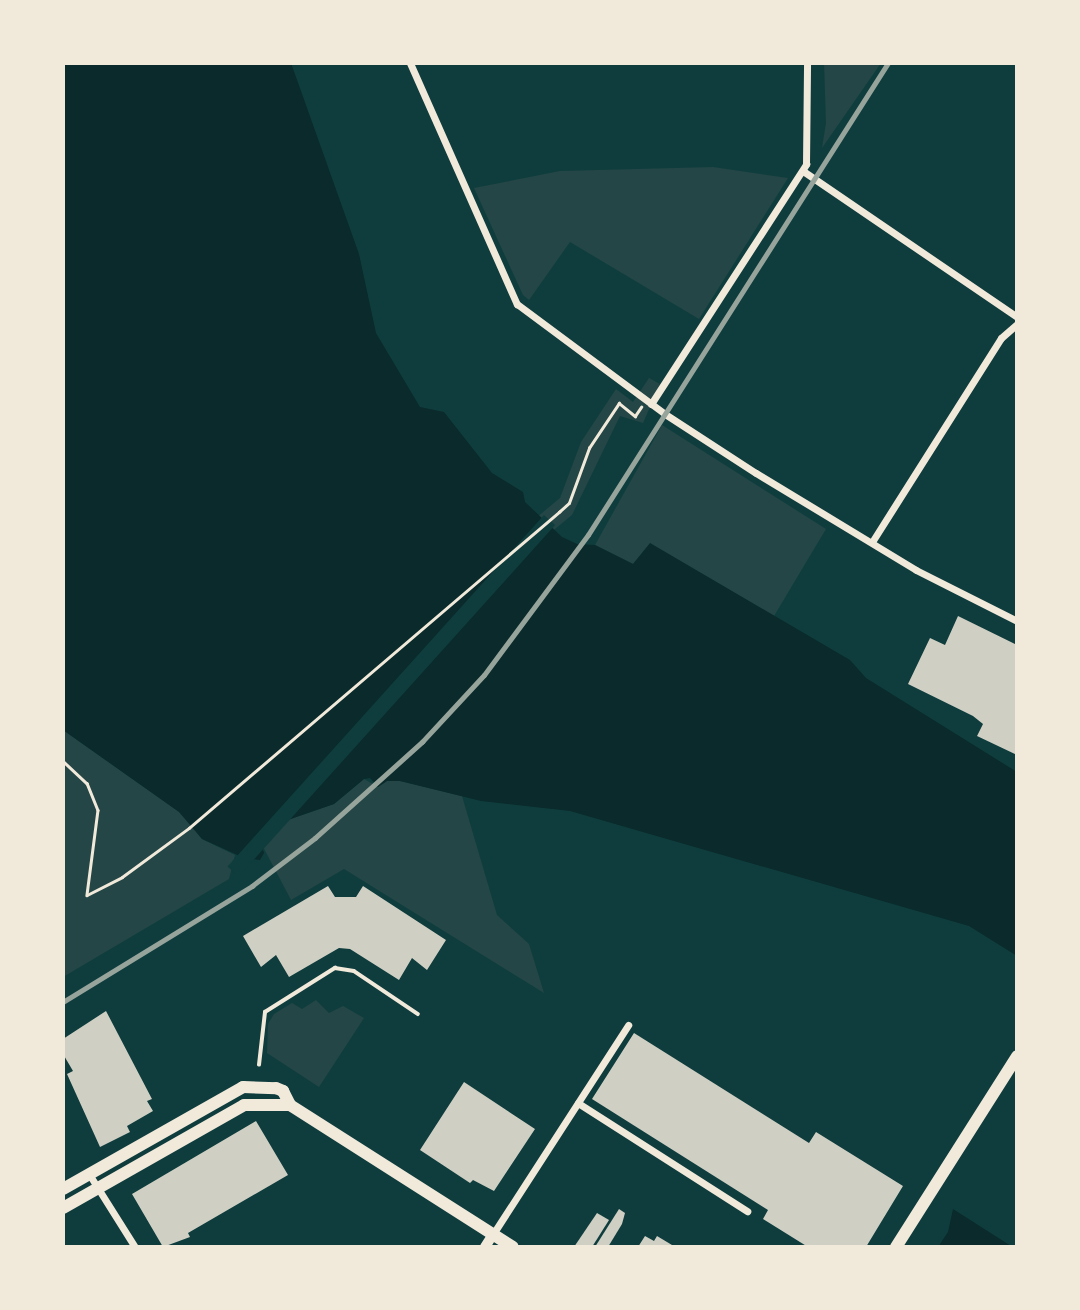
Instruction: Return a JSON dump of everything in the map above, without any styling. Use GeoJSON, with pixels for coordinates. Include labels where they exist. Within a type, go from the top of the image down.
{"type":"FeatureCollection","features":[{"type":"Feature","properties":{"kind":"main road"},"geometry":{"type":"LineString","coordinates":[[896,1247],[1017,1056]]}},
{"type":"Feature","properties":{"kind":"main road"},"geometry":{"type":"LineString","coordinates":[[63,1189],[243,1087],[276,1088],[284,1091],[290,1105]]}},
{"type":"Feature","properties":{"kind":"main road"},"geometry":{"type":"LineString","coordinates":[[63,1208],[244,1105],[290,1105],[513,1247]]}},
{"type":"Feature","properties":{"kind":"street"},"geometry":{"type":"LineString","coordinates":[[410,63],[514,300],[651,404],[927,576],[1017,621]]}},
{"type":"Feature","properties":{"kind":"street"},"geometry":{"type":"LineString","coordinates":[[651,404],[803,171],[807,156],[807,63]]}},
{"type":"Feature","properties":{"kind":"street"},"geometry":{"type":"LineString","coordinates":[[803,171],[1017,317]]}},
{"type":"Feature","properties":{"kind":"street"},"geometry":{"type":"LineString","coordinates":[[872,542],[1001,338],[1017,324]]}},
{"type":"Feature","properties":{"kind":"street"},"geometry":{"type":"LineString","coordinates":[[485,1247],[628,1025]]}},
{"type":"Feature","properties":{"kind":"street"},"geometry":{"type":"LineString","coordinates":[[578,1103],[747,1211]]}},
{"type":"Feature","properties":{"kind":"street"},"geometry":{"type":"LineString","coordinates":[[89,1174],[135,1247]]}},
{"type":"Feature","properties":{"kind":"lane"},"geometry":{"type":"LineString","coordinates":[[259,1065],[265,1012],[335,968],[354,971],[418,1014]]}},
{"type":"Feature","properties":{"kind":"path"},"geometry":{"type":"LineString","coordinates":[[63,761],[87,782],[98,810],[87,895],[122,877],[189,828],[559,512],[569,503],[589,448],[619,404],[637,413]]}},
{"type":"Feature","properties":{"kind":"shaded area"},"geometry":{"type":"Polygon","coordinates":[[[63,63],[291,63],[359,254],[376,333],[420,407],[444,412],[492,473],[523,492],[525,502],[562,537],[577,544],[595,545],[633,564],[650,543],[850,660],[866,678],[1017,772],[1017,956],[969,926],[570,811],[481,801],[400,781],[387,781],[378,787],[370,778],[364,779],[334,804],[279,823],[260,841],[264,853],[260,860],[244,858],[202,839],[179,812],[63,730],[63,63]]]}},
{"type":"Feature","properties":{"kind":"shaded area"},"geometry":{"type":"Polygon","coordinates":[[[824,63],[881,63],[822,148],[826,123],[824,63]]]}},
{"type":"Feature","properties":{"kind":"shaded area"},"geometry":{"type":"Polygon","coordinates":[[[713,167],[788,178],[699,319],[570,242],[529,300],[523,295],[474,188],[560,171],[713,167]]]}},
{"type":"Feature","properties":{"kind":"shaded area"},"geometry":{"type":"Polygon","coordinates":[[[649,378],[660,384],[643,423],[620,416],[572,515],[193,827],[202,839],[235,855],[229,879],[63,977],[63,730],[181,813],[560,498],[581,442],[616,389],[633,402],[649,378]]]}},
{"type":"Feature","properties":{"kind":"shaded area"},"geometry":{"type":"Polygon","coordinates":[[[662,425],[826,529],[774,616],[650,544],[633,564],[595,545],[662,425]]]}},
{"type":"Feature","properties":{"kind":"shaded area"},"geometry":{"type":"Polygon","coordinates":[[[364,779],[378,787],[387,781],[400,781],[462,796],[497,915],[529,944],[544,993],[344,869],[291,900],[260,841],[279,823],[334,804],[364,779]]]}},
{"type":"Feature","properties":{"kind":"shaded area"},"geometry":{"type":"Polygon","coordinates":[[[316,1000],[329,1013],[343,1006],[364,1018],[319,1087],[267,1053],[268,1024],[274,1014],[292,1003],[302,1009],[316,1000]]]}},
{"type":"Feature","properties":{"kind":"shaded area"},"geometry":{"type":"Polygon","coordinates":[[[953,1209],[1011,1246],[1017,1247],[938,1247],[948,1232],[953,1209]]]}},
{"type":"Feature","properties":{"kind":"pier"},"geometry":{"type":"Polygon","coordinates":[[[544,515],[555,525],[239,877],[228,867],[544,515]]]}},
{"type":"Feature","properties":{"kind":"building"},"geometry":{"type":"Polygon","coordinates":[[[958,616],[1017,645],[1017,755],[977,736],[983,724],[973,716],[908,684],[930,638],[945,645],[958,616]]]}},
{"type":"Feature","properties":{"kind":"building"},"geometry":{"type":"Polygon","coordinates":[[[328,886],[335,897],[356,897],[363,886],[446,940],[427,970],[412,958],[399,980],[350,949],[339,948],[289,977],[276,955],[261,967],[243,936],[328,886]]]}},
{"type":"Feature","properties":{"kind":"building"},"geometry":{"type":"Polygon","coordinates":[[[106,1011],[152,1099],[147,1101],[153,1111],[127,1126],[130,1132],[100,1147],[67,1074],[73,1071],[63,1054],[63,1039],[106,1011]]]}},
{"type":"Feature","properties":{"kind":"building"},"geometry":{"type":"Polygon","coordinates":[[[634,1033],[809,1143],[816,1132],[903,1186],[866,1247],[808,1247],[763,1219],[768,1210],[592,1099],[634,1033]]]}},
{"type":"Feature","properties":{"kind":"building"},"geometry":{"type":"Polygon","coordinates":[[[464,1082],[535,1129],[494,1191],[473,1180],[470,1183],[420,1150],[464,1082]]]}},
{"type":"Feature","properties":{"kind":"building"},"geometry":{"type":"Polygon","coordinates":[[[256,1121],[288,1175],[188,1233],[190,1237],[163,1247],[132,1194],[256,1121]]]}},
{"type":"Feature","properties":{"kind":"building"},"geometry":{"type":"Polygon","coordinates":[[[619,1209],[625,1213],[622,1224],[608,1247],[595,1247],[619,1209]]]}},
{"type":"Feature","properties":{"kind":"building"},"geometry":{"type":"Polygon","coordinates":[[[597,1213],[609,1220],[592,1247],[574,1247],[597,1213]]]}},
{"type":"Feature","properties":{"kind":"building"},"geometry":{"type":"Polygon","coordinates":[[[645,1236],[654,1241],[657,1236],[672,1245],[638,1247],[645,1236]]]}},
{"type":"Feature","properties":{"kind":"railway"},"geometry":{"type":"LineString","coordinates":[[63,1002],[252,886],[315,838],[422,742],[484,675],[588,535],[888,63]]}}]}
